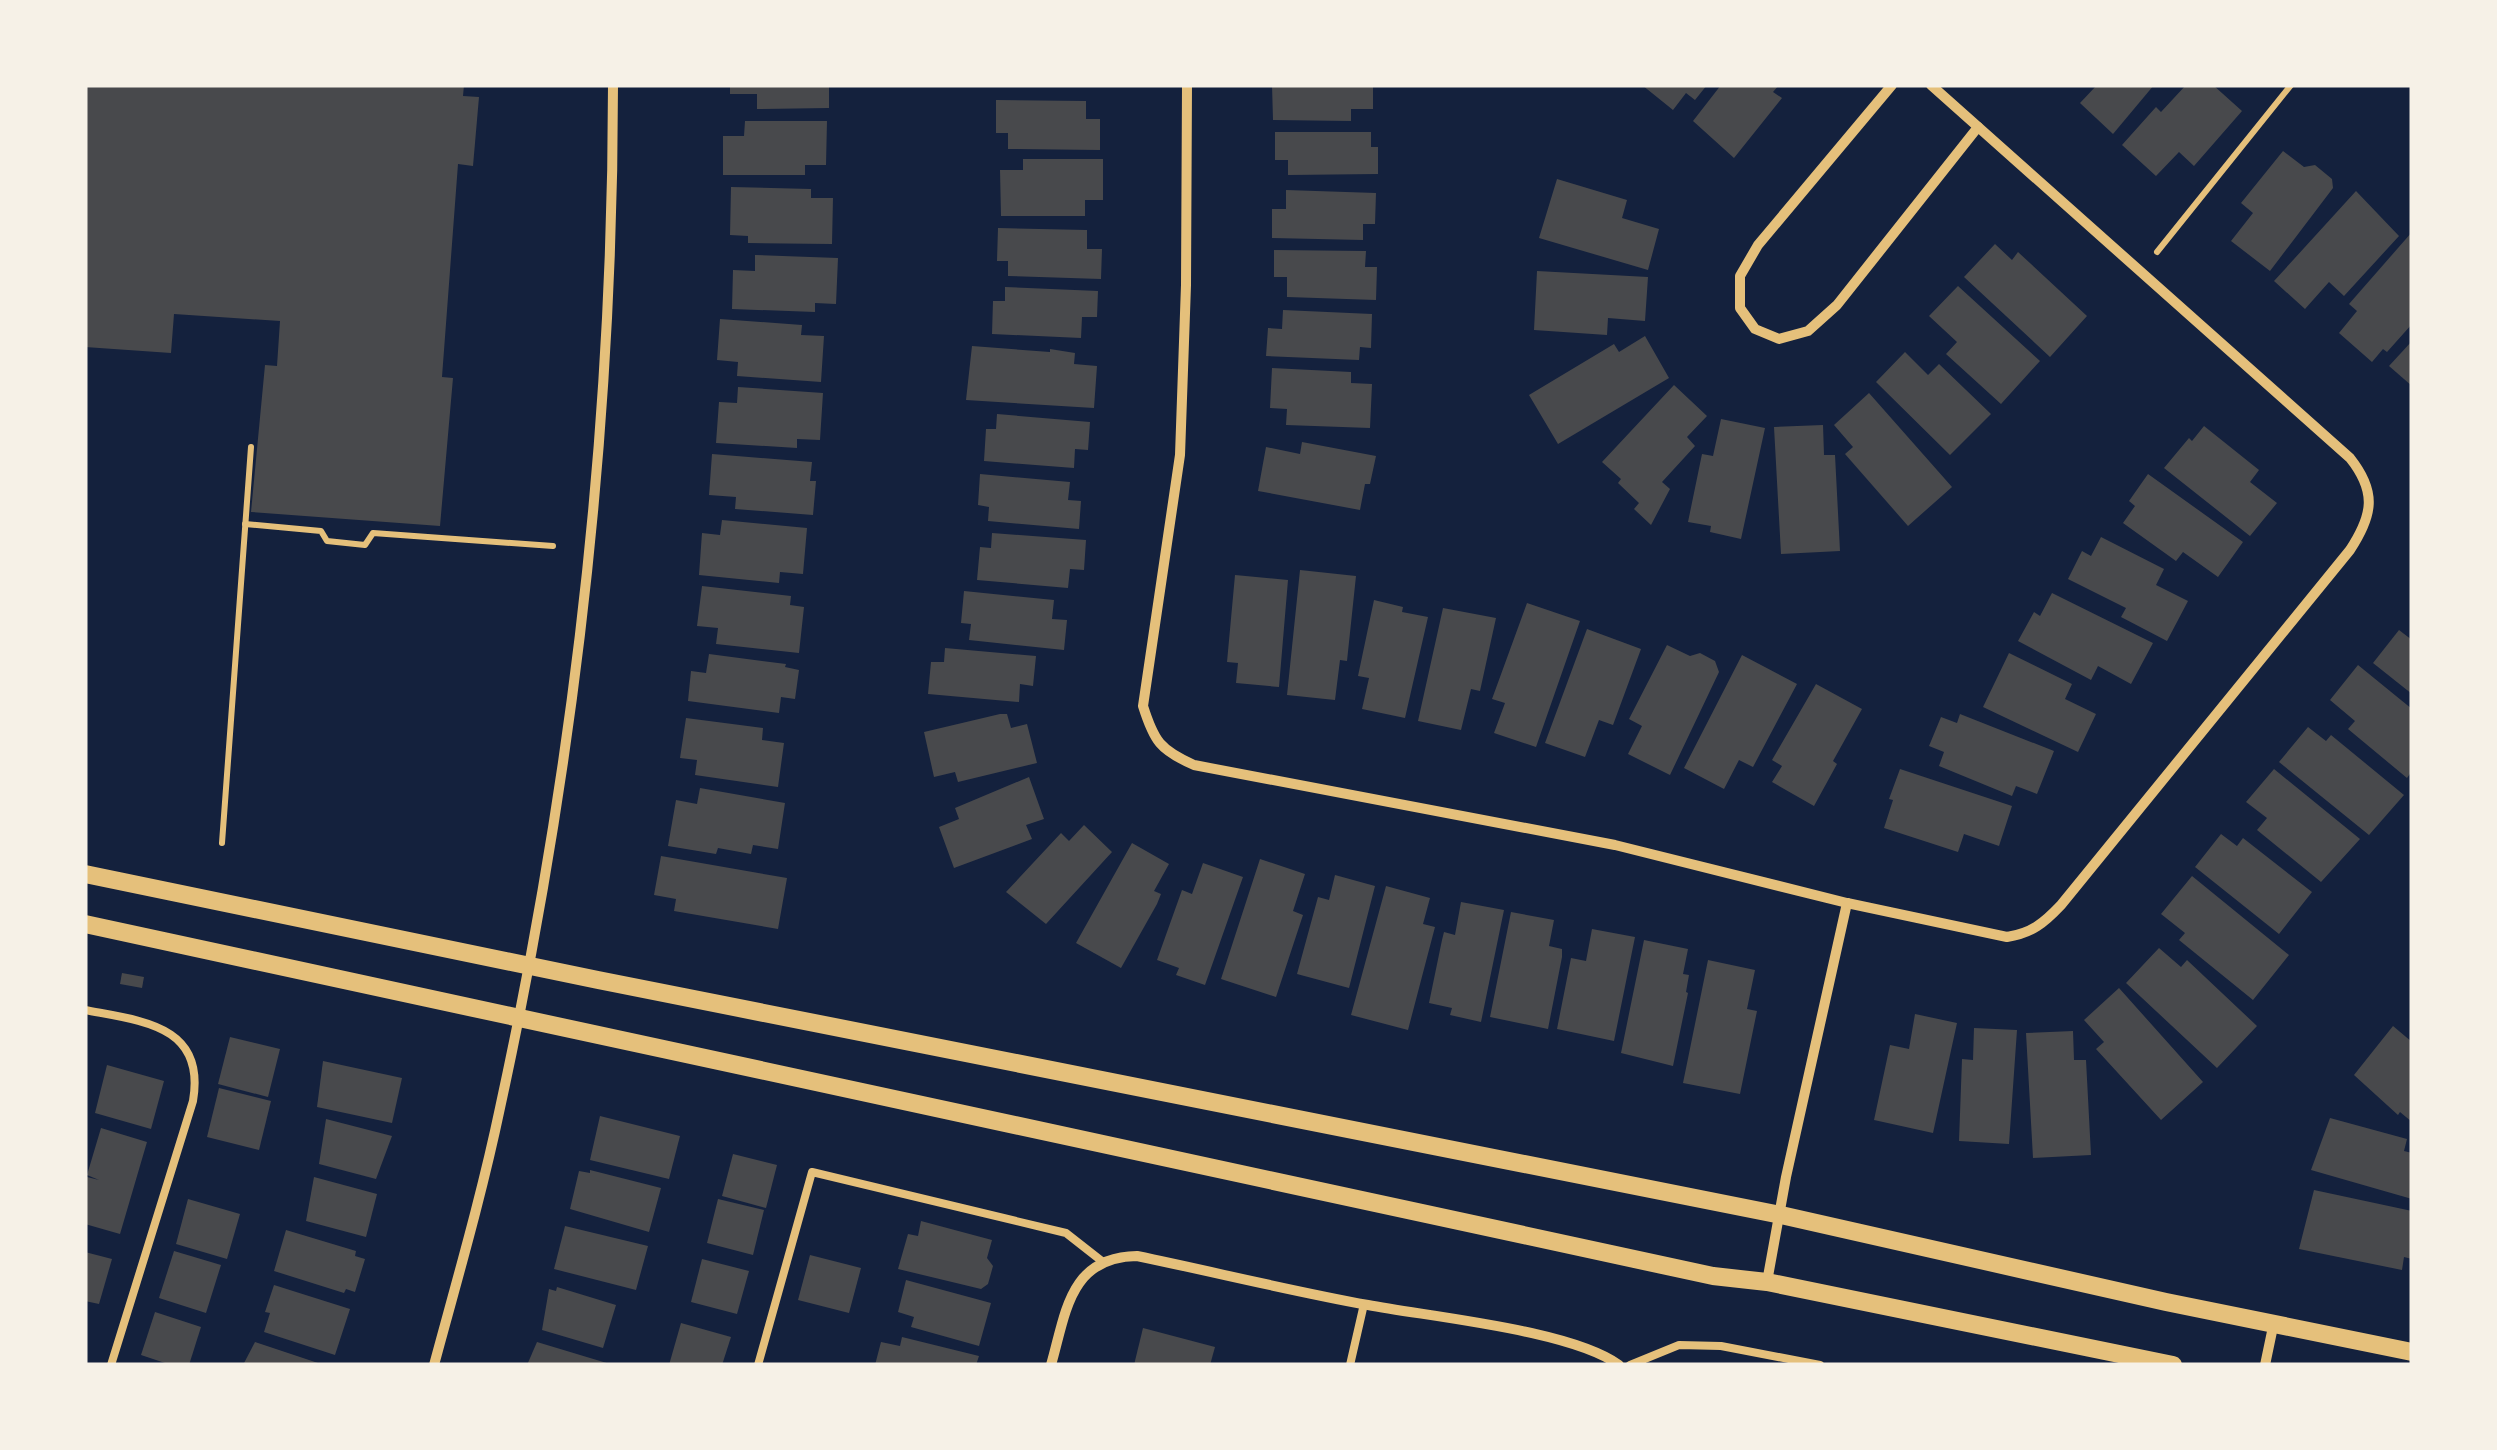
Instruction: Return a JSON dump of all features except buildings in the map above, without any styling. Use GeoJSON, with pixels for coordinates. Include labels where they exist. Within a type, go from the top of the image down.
{"type":"FeatureCollection","features":[{"type":"Feature","properties":{"kind":"street"},"geometry":{"type":"LineString","coordinates":[[434,1365],[482,1184],[519,1019],[573,698],[603,401],[614,176],[614,85]]}},
{"type":"Feature","properties":{"kind":"street"},"geometry":{"type":"LineString","coordinates":[[1187,85],[1180,455],[1143,706],[1153,736],[1170,754],[1194,765],[1615,845],[1847,903],[2007,937],[2027,934],[2044,924],[2350,550],[2366,526],[2368,502],[2365,477],[2350,458],[1930,85]]}},
{"type":"Feature","properties":{"kind":"street"},"geometry":{"type":"LineString","coordinates":[[1892,85],[1758,244],[1740,276],[1740,308],[1754,328],[1779,339],[1808,332],[1837,305],[1978,128]]}},
{"type":"Feature","properties":{"kind":"street"},"geometry":{"type":"LineString","coordinates":[[85,874],[1781,1215],[2166,1302],[2412,1352]]}},
{"type":"Feature","properties":{"kind":"street"},"geometry":{"type":"LineString","coordinates":[[1766,1282],[1847,903]]}},
{"type":"Feature","properties":{"kind":"street"},"geometry":{"type":"LineString","coordinates":[[85,924],[1713,1276],[1766,1282],[2173,1365]]}},
{"type":"Feature","properties":{"kind":"street"},"geometry":{"type":"LineString","coordinates":[[1051,1365],[1074,1288],[1086,1272],[1120,1256],[1137,1256],[1563,1342],[1606,1356],[1619,1365]]}},
{"type":"Feature","properties":{"kind":"street"},"geometry":{"type":"LineString","coordinates":[[2265,1365],[2274,1322]]}},
{"type":"Feature","properties":{"kind":"lane"},"geometry":{"type":"LineString","coordinates":[[85,1010],[149,1022],[167,1032],[181,1042],[192,1059],[196,1083],[111,1365]]}},
{"type":"Feature","properties":{"kind":"lane"},"geometry":{"type":"LineString","coordinates":[[758,1365],[812,1172],[1066,1232],[1103,1262]]}},
{"type":"Feature","properties":{"kind":"lane"},"geometry":{"type":"LineString","coordinates":[[1350,1365],[1364,1304]]}},
{"type":"Feature","properties":{"kind":"lane"},"geometry":{"type":"LineString","coordinates":[[1630,1365],[1679,1345],[1721,1346],[1820,1365]]}},
{"type":"Feature","properties":{"kind":"path"},"geometry":{"type":"LineString","coordinates":[[2140,273],[2292,85]]}},
{"type":"Feature","properties":{"kind":"path"},"geometry":{"type":"LineString","coordinates":[[222,843],[250,446]]}},
{"type":"Feature","properties":{"kind":"path"},"geometry":{"type":"LineString","coordinates":[[245,524],[321,531],[327,541],[365,545],[373,532],[554,546]]}}]}
